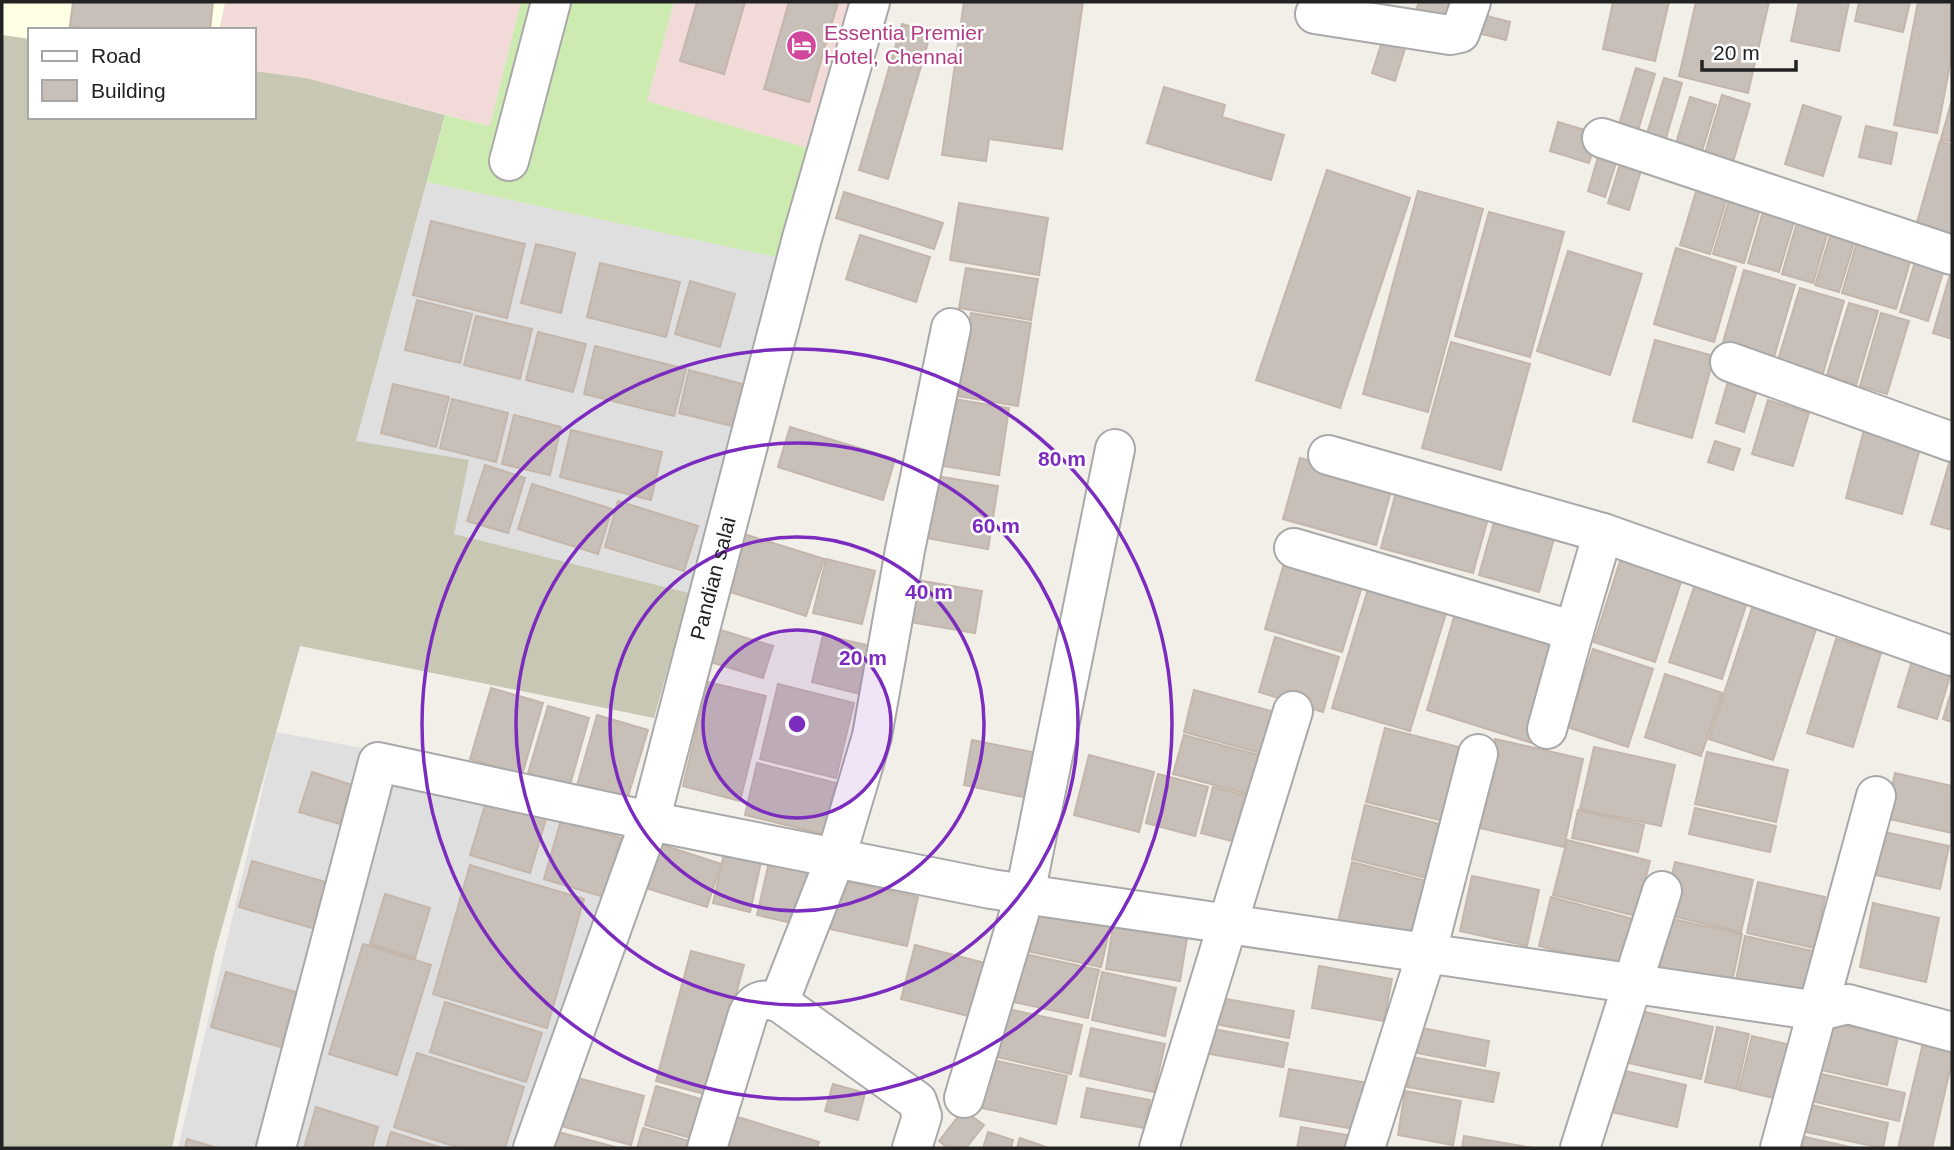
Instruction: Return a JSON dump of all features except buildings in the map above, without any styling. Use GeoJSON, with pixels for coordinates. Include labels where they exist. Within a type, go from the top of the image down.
{"type":"FeatureCollection","features":[{"type":"Feature","properties":{"kind":"street"},"geometry":{"type":"LineString","coordinates":[[509,161],[551,2]]}},
{"type":"Feature","properties":{"kind":"street","name":"Pandian salai"},"geometry":{"type":"LineString","coordinates":[[533,1148],[650,821],[802,238],[870,2]]}},
{"type":"Feature","properties":{"kind":"street"},"geometry":{"type":"LineString","coordinates":[[1315,14],[1450,35],[1460,33],[1471,2]]}},
{"type":"Feature","properties":{"kind":"street"},"geometry":{"type":"LineString","coordinates":[[1602,138],[1952,255]]}},
{"type":"Feature","properties":{"kind":"street"},"geometry":{"type":"LineString","coordinates":[[779,1002],[836,857],[872,736],[905,550],[951,328]]}},
{"type":"Feature","properties":{"kind":"street"},"geometry":{"type":"LineString","coordinates":[[1730,362],[1952,442]]}},
{"type":"Feature","properties":{"kind":"street"},"geometry":{"type":"LineString","coordinates":[[964,1098],[1025,894],[1115,449]]}},
{"type":"Feature","properties":{"kind":"street"},"geometry":{"type":"LineString","coordinates":[[1328,455],[1603,533],[1952,656]]}},
{"type":"Feature","properties":{"kind":"street"},"geometry":{"type":"LineString","coordinates":[[1547,729],[1603,533]]}},
{"type":"Feature","properties":{"kind":"street"},"geometry":{"type":"LineString","coordinates":[[1294,548],[1574,631]]}},
{"type":"Feature","properties":{"kind":"street"},"geometry":{"type":"LineString","coordinates":[[1159,1148],[1293,711]]}},
{"type":"Feature","properties":{"kind":"street"},"geometry":{"type":"LineString","coordinates":[[1365,1148],[1426,955],[1478,754]]}},
{"type":"Feature","properties":{"kind":"street"},"geometry":{"type":"LineString","coordinates":[[276,1148],[378,762],[650,821],[1025,894],[1819,1011],[1848,1004],[1952,1032]]}},
{"type":"Feature","properties":{"kind":"street"},"geometry":{"type":"LineString","coordinates":[[1780,1148],[1876,796]]}},
{"type":"Feature","properties":{"kind":"street"},"geometry":{"type":"LineString","coordinates":[[1580,1148],[1662,891]]}},
{"type":"Feature","properties":{"kind":"street"},"geometry":{"type":"LineString","coordinates":[[707,1148],[752,1004],[763,999],[779,1002],[917,1101],[922,1116],[912,1148]]}},
{"type":"Feature","properties":{"kind":"shaded area"},"geometry":{"type":"Polygon","coordinates":[[[2,2],[225,2],[219,28],[28,28],[28,39],[2,35],[2,2]]]}},
{"type":"Feature","properties":{"kind":"shaded area"},"geometry":{"type":"Polygon","coordinates":[[[225,2],[521,2],[490,126],[306,78],[256,71],[256,28],[219,28],[225,2]]]}},
{"type":"Feature","properties":{"kind":"shaded area"},"geometry":{"type":"Polygon","coordinates":[[[674,2],[858,2],[815,150],[647,101],[674,2]]]}},
{"type":"Feature","properties":{"kind":"shaded area"},"geometry":{"type":"Polygon","coordinates":[[[2,35],[28,39],[28,119],[256,119],[256,71],[306,78],[445,115],[356,441],[469,460],[454,534],[689,593],[654,718],[300,646],[215,953],[172,1148],[2,1148],[2,35]]]}},
{"type":"Feature","properties":{"kind":"shaded area"},"geometry":{"type":"Polygon","coordinates":[[[427,182],[785,259],[689,593],[453,534],[356,441],[427,182]]]}},
{"type":"Feature","properties":{"kind":"shaded area"},"geometry":{"type":"Polygon","coordinates":[[[276,732],[368,749],[263,1148],[178,1148],[276,732]]]}},
{"type":"Feature","properties":{"kind":"shaded area"},"geometry":{"type":"Polygon","coordinates":[[[394,780],[635,826],[519,1148],[297,1148],[394,780]]]}},
{"type":"Feature","properties":{"kind":"green space"},"geometry":{"type":"Polygon","coordinates":[[[521,2],[674,2],[647,101],[815,150],[785,259],[427,182],[445,115],[490,126],[521,2]]]}},
{"type":"Feature","properties":{"kind":"place","name":"Essentia Premier Hotel, Chennai"},"geometry":{"type":"Point","coordinates":[801,45]}}]}
